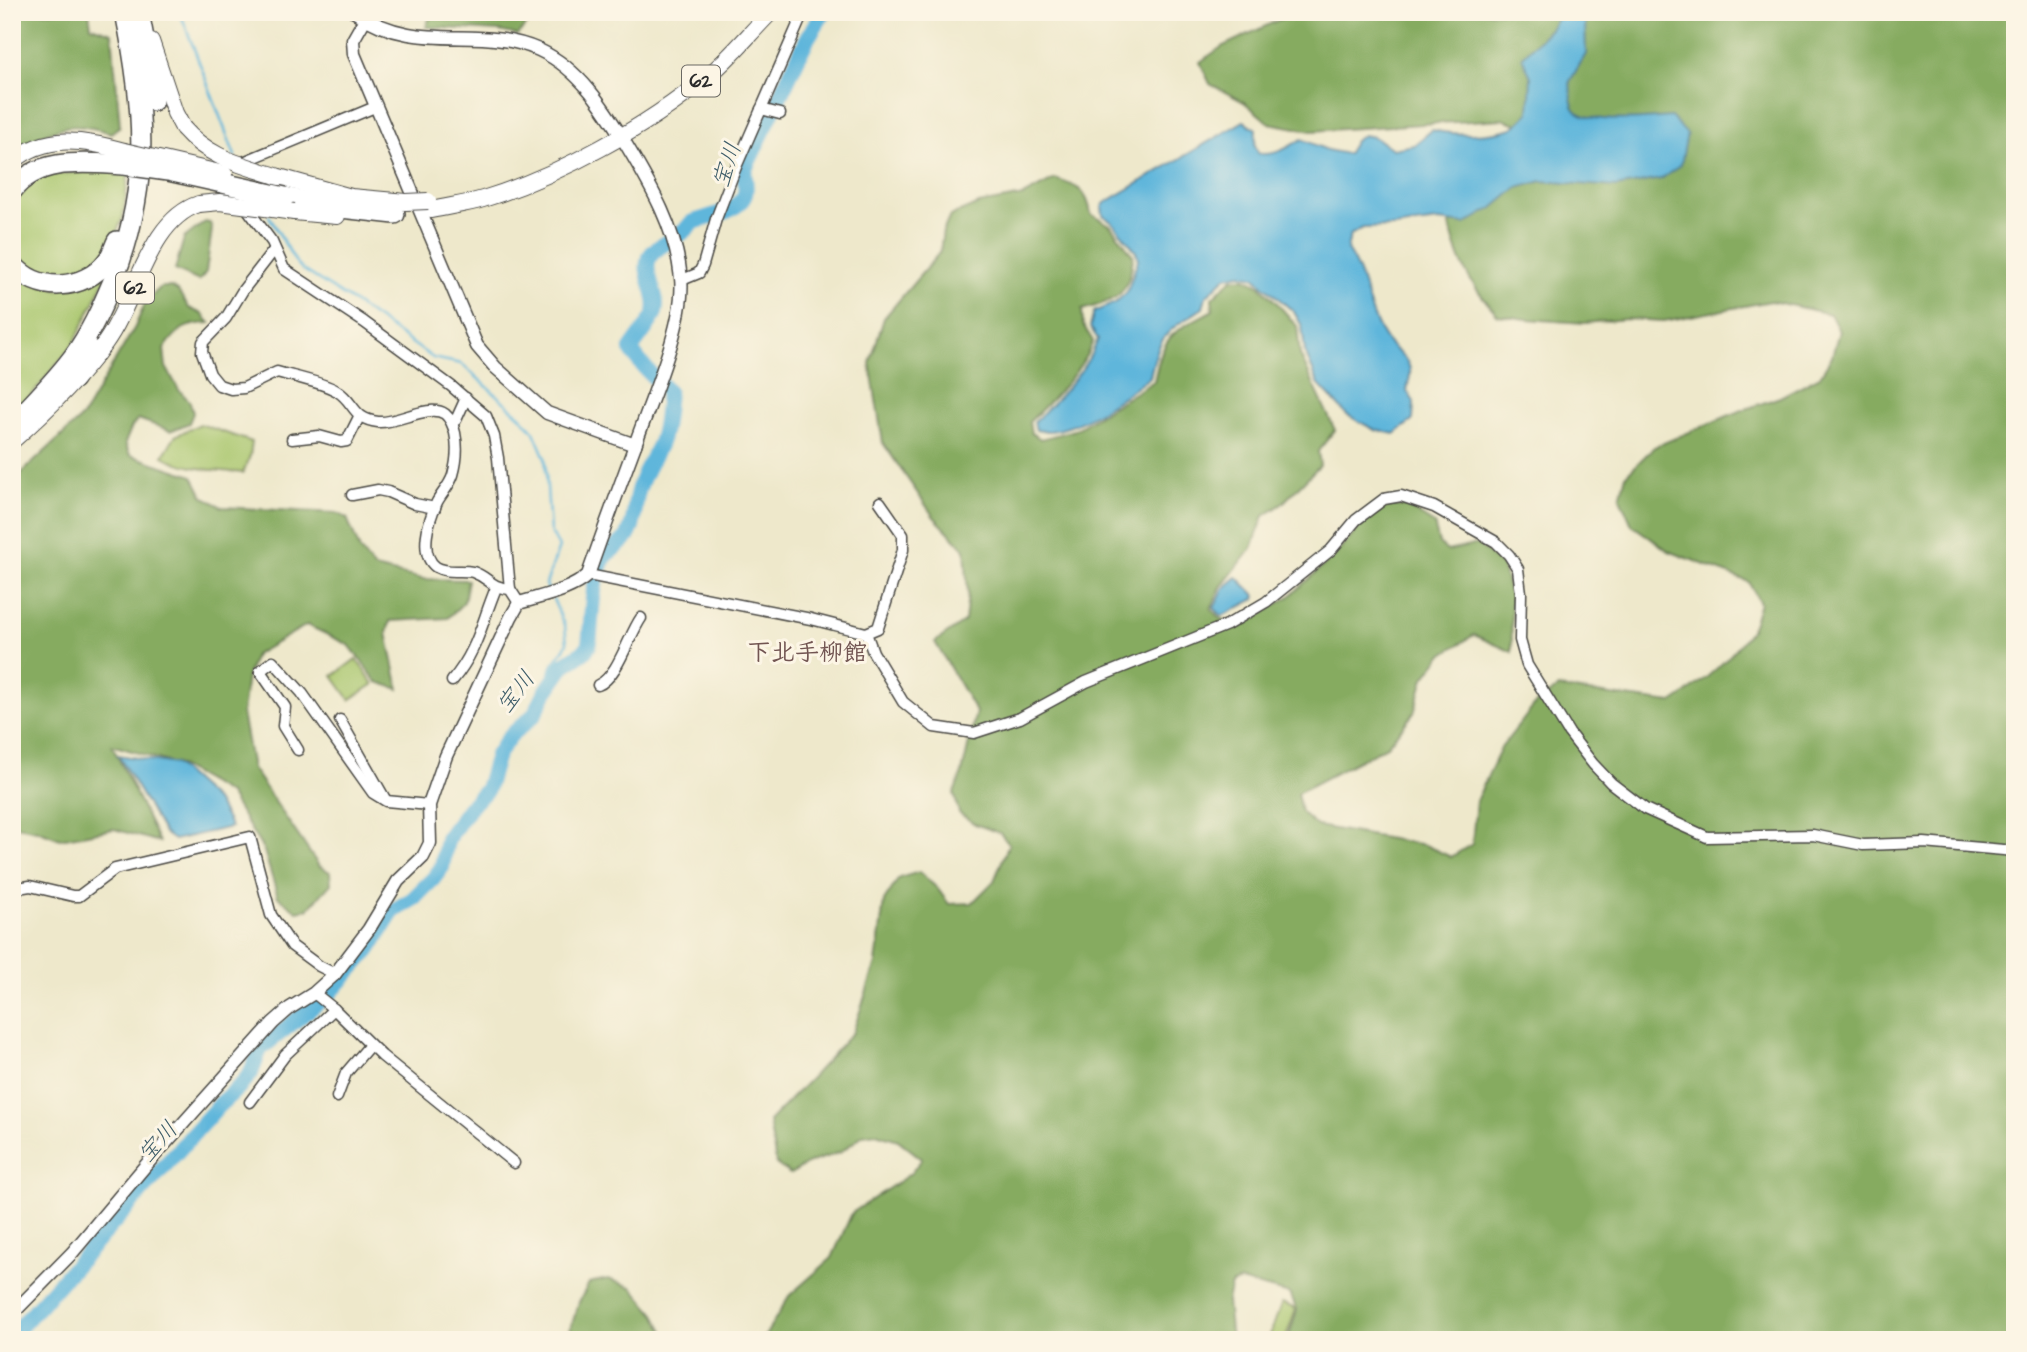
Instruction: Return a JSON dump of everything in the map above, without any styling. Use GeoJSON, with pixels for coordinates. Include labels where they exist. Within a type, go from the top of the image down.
{"type":"FeatureCollection","features":[{"type":"Feature","properties":{"kind":"highway"},"geometry":{"type":"LineString","coordinates":[[12,263],[18,271],[34,281],[57,286],[75,283],[108,260],[122,230],[140,95],[125,12]]}},
{"type":"Feature","properties":{"kind":"highway"},"geometry":{"type":"LineString","coordinates":[[74,379],[128,279],[145,220],[153,176],[155,132],[151,75],[140,12]]}},
{"type":"Feature","properties":{"kind":"highway"},"geometry":{"type":"LineString","coordinates":[[12,425],[74,355],[101,308],[125,247],[134,215],[130,163]]}},
{"type":"Feature","properties":{"kind":"highway"},"geometry":{"type":"LineString","coordinates":[[12,191],[36,172],[55,164],[130,163],[286,193],[359,211],[404,209]]}},
{"type":"Feature","properties":{"kind":"main road"},"geometry":{"type":"LineString","coordinates":[[140,12],[175,113],[183,128],[197,144],[286,193]]}},
{"type":"Feature","properties":{"kind":"main road","name":"62"},"geometry":{"type":"LineString","coordinates":[[404,209],[478,193],[570,163],[647,120],[708,76],[771,12]]}},
{"type":"Feature","properties":{"kind":"main road"},"geometry":{"type":"LineString","coordinates":[[12,162],[37,146],[62,140],[93,143],[130,163]]}},
{"type":"Feature","properties":{"kind":"main road","name":"62"},"geometry":{"type":"LineString","coordinates":[[12,441],[106,343],[125,310],[154,245],[178,213],[199,204],[286,193]]}},
{"type":"Feature","properties":{"kind":"street"},"geometry":{"type":"LineString","coordinates":[[682,280],[699,273],[721,206],[800,20],[789,12]]}},
{"type":"Feature","properties":{"kind":"street"},"geometry":{"type":"LineString","coordinates":[[1072,12],[1092,12]]}},
{"type":"Feature","properties":{"kind":"street"},"geometry":{"type":"LineString","coordinates":[[594,576],[680,308],[682,280],[668,222],[621,135],[588,88],[550,55],[519,43],[491,39],[415,37],[382,27],[360,16],[352,45],[375,107],[477,346],[495,367],[547,413],[635,445]]}},
{"type":"Feature","properties":{"kind":"street"},"geometry":{"type":"LineString","coordinates":[[375,107],[227,168],[246,210],[265,232],[284,269],[364,323],[466,398],[486,416],[494,436],[510,589],[519,603]]}},
{"type":"Feature","properties":{"kind":"street"},"geometry":{"type":"LineString","coordinates":[[761,109],[780,114]]}},
{"type":"Feature","properties":{"kind":"street"},"geometry":{"type":"LineString","coordinates":[[275,250],[243,290],[226,318],[203,342],[202,352],[210,374],[219,385],[231,389],[244,388],[276,372],[339,392],[359,417],[380,422],[430,411],[444,413],[452,422],[457,459],[452,478],[435,508],[426,546],[428,555],[433,565],[448,571],[472,572],[496,587],[510,589]]}},
{"type":"Feature","properties":{"kind":"street"},"geometry":{"type":"LineString","coordinates":[[452,422],[456,420],[466,398]]}},
{"type":"Feature","properties":{"kind":"street"},"geometry":{"type":"LineString","coordinates":[[292,439],[319,436],[347,441],[359,417]]}},
{"type":"Feature","properties":{"kind":"street"},"geometry":{"type":"LineString","coordinates":[[352,495],[378,490],[415,504],[435,508]]}},
{"type":"Feature","properties":{"kind":"street"},"geometry":{"type":"LineString","coordinates":[[866,632],[873,652],[904,702],[934,727],[974,733],[1020,718],[1086,682],[1227,625],[1266,602],[1331,551],[1356,520],[1374,506],[1384,499],[1401,496],[1434,507],[1496,542],[1510,555],[1518,569],[1521,593],[1520,640],[1527,665],[1569,733],[1593,764],[1611,783],[1645,809],[1707,837],[1813,835],[1863,845],[1924,843],[2015,851]]}},
{"type":"Feature","properties":{"kind":"street"},"geometry":{"type":"LineString","coordinates":[[12,1314],[72,1253],[146,1165],[273,1023],[290,1008],[316,995],[335,974],[369,929],[398,881],[423,857],[430,843],[429,805],[446,755],[519,603],[594,576],[866,632],[878,628],[903,550],[903,535],[880,502]]}},
{"type":"Feature","properties":{"kind":"street"},"geometry":{"type":"LineString","coordinates":[[452,681],[468,662],[496,587]]}},
{"type":"Feature","properties":{"kind":"street"},"geometry":{"type":"LineString","coordinates":[[598,685],[603,684],[621,658],[641,618]]}},
{"type":"Feature","properties":{"kind":"street"},"geometry":{"type":"LineString","coordinates":[[298,750],[283,726],[285,707],[261,671],[274,661],[302,693],[373,793],[386,801],[429,805]]}},
{"type":"Feature","properties":{"kind":"street"},"geometry":{"type":"LineString","coordinates":[[340,720],[386,801]]}},
{"type":"Feature","properties":{"kind":"street"},"geometry":{"type":"LineString","coordinates":[[12,889],[30,886],[79,896],[115,869],[250,836],[271,915],[292,946],[318,966],[335,974]]}},
{"type":"Feature","properties":{"kind":"street"},"geometry":{"type":"LineString","coordinates":[[316,995],[370,1045],[514,1163]]}},
{"type":"Feature","properties":{"kind":"street"},"geometry":{"type":"LineString","coordinates":[[250,1102],[285,1055],[332,1007]]}},
{"type":"Feature","properties":{"kind":"street"},"geometry":{"type":"LineString","coordinates":[[337,1097],[346,1073],[370,1045]]}},
{"type":"Feature","properties":{"kind":"green space"},"geometry":{"type":"Polygon","coordinates":[[[12,12],[89,12],[91,26],[112,33],[120,126],[111,133],[95,128],[69,126],[12,152],[12,12]]]}},
{"type":"Feature","properties":{"kind":"green space"},"geometry":{"type":"Polygon","coordinates":[[[432,12],[551,12],[530,22],[517,35],[499,31],[426,27],[432,12]]]}},
{"type":"Feature","properties":{"kind":"green space"},"geometry":{"type":"Polygon","coordinates":[[[1289,12],[2015,12],[2015,1340],[1288,1340],[1297,1310],[1290,1294],[1240,1281],[1231,1285],[1227,1301],[1231,1340],[759,1340],[765,1336],[789,1296],[832,1258],[852,1213],[910,1174],[922,1159],[898,1140],[876,1133],[863,1135],[841,1152],[811,1162],[790,1174],[776,1164],[769,1121],[853,1032],[876,963],[884,901],[899,878],[919,872],[937,888],[949,904],[972,903],[994,881],[1009,844],[1000,833],[975,824],[959,813],[954,793],[962,773],[976,712],[935,642],[965,621],[968,594],[965,549],[934,517],[883,443],[870,363],[884,318],[940,252],[943,231],[950,216],[979,204],[1023,196],[1055,179],[1080,190],[1087,199],[1091,214],[1110,225],[1133,255],[1129,279],[1120,293],[1105,303],[1082,310],[1083,325],[1093,341],[1074,374],[1029,422],[1031,433],[1041,439],[1075,430],[1154,381],[1162,353],[1171,336],[1213,310],[1212,298],[1232,279],[1245,278],[1259,285],[1297,326],[1300,355],[1335,430],[1318,451],[1320,465],[1282,504],[1264,516],[1252,548],[1221,587],[1211,609],[1220,618],[1241,627],[1290,596],[1336,554],[1363,523],[1386,506],[1406,506],[1434,524],[1439,543],[1447,551],[1478,544],[1503,567],[1511,600],[1512,652],[1474,635],[1442,655],[1424,678],[1414,713],[1387,746],[1297,793],[1301,812],[1317,826],[1425,845],[1451,857],[1472,844],[1476,801],[1501,748],[1537,702],[1558,688],[1672,703],[1725,661],[1754,623],[1760,603],[1749,582],[1669,551],[1632,525],[1620,498],[1626,475],[1654,447],[1780,397],[1820,376],[1832,356],[1839,331],[1830,314],[1771,301],[1664,321],[1626,319],[1585,323],[1498,315],[1465,270],[1448,218],[1546,134],[1503,119],[1312,131],[1269,123],[1244,102],[1210,84],[1200,62],[1223,46],[1285,17],[1289,12]]]}},
{"type":"Feature","properties":{"kind":"green space"},"geometry":{"type":"Polygon","coordinates":[[[129,169],[123,217],[110,248],[90,270],[45,279],[12,256],[12,198],[41,175],[129,169]]]}},
{"type":"Feature","properties":{"kind":"green space"},"geometry":{"type":"Polygon","coordinates":[[[205,222],[210,223],[212,229],[206,272],[199,281],[175,270],[184,238],[205,222]]]}},
{"type":"Feature","properties":{"kind":"green space"},"geometry":{"type":"Polygon","coordinates":[[[118,254],[73,345],[12,419],[12,271],[59,290],[118,254]]]}},
{"type":"Feature","properties":{"kind":"green space"},"geometry":{"type":"Polygon","coordinates":[[[161,287],[171,287],[178,291],[189,308],[202,314],[210,323],[183,328],[164,349],[166,367],[179,390],[190,402],[193,413],[189,423],[171,431],[138,419],[125,443],[130,455],[193,476],[203,496],[222,507],[337,513],[347,518],[360,550],[374,568],[423,579],[468,580],[464,602],[448,618],[390,621],[387,633],[399,689],[377,682],[349,645],[307,625],[255,655],[247,676],[242,713],[252,768],[319,866],[330,872],[331,884],[308,909],[297,911],[278,897],[264,851],[229,794],[178,765],[112,745],[159,842],[114,829],[60,839],[37,830],[12,825],[12,482],[82,417],[135,327],[146,301],[161,287]]]}},
{"type":"Feature","properties":{"kind":"green space"},"geometry":{"type":"Polygon","coordinates":[[[200,424],[252,442],[243,473],[192,467],[163,456],[175,436],[200,424]]]}},
{"type":"Feature","properties":{"kind":"green space"},"geometry":{"type":"Polygon","coordinates":[[[356,659],[374,684],[350,700],[333,676],[356,659]]]}},
{"type":"Feature","properties":{"kind":"green space"},"geometry":{"type":"Polygon","coordinates":[[[608,1279],[632,1287],[655,1314],[669,1340],[567,1340],[579,1302],[589,1283],[608,1279]]]}},
{"type":"Feature","properties":{"kind":"green space"},"geometry":{"type":"Polygon","coordinates":[[[1282,1303],[1296,1309],[1285,1340],[1268,1340],[1282,1303]]]}},
{"type":"Feature","properties":{"kind":"water"},"geometry":{"type":"Polygon","coordinates":[[[1562,12],[1576,12],[1585,18],[1586,54],[1570,81],[1574,108],[1580,114],[1604,119],[1671,117],[1687,134],[1681,165],[1661,179],[1616,187],[1542,181],[1517,188],[1493,208],[1465,224],[1438,221],[1363,228],[1350,235],[1347,250],[1380,329],[1386,340],[1409,364],[1407,391],[1414,402],[1413,420],[1395,434],[1375,430],[1347,415],[1319,385],[1305,352],[1302,326],[1294,312],[1254,277],[1240,274],[1226,277],[1206,296],[1203,308],[1166,335],[1157,351],[1150,377],[1111,405],[1081,422],[1050,431],[1036,430],[1034,422],[1070,384],[1093,351],[1098,339],[1090,327],[1094,312],[1115,303],[1127,292],[1138,260],[1136,251],[1103,215],[1102,207],[1105,203],[1244,121],[1256,129],[1255,145],[1258,153],[1264,154],[1281,150],[1302,139],[1327,150],[1347,154],[1355,141],[1363,135],[1374,137],[1393,149],[1414,145],[1432,130],[1472,134],[1512,128],[1529,113],[1531,77],[1522,57],[1549,30],[1562,12]]]}},
{"type":"Feature","properties":{"kind":"water"},"geometry":{"type":"Polygon","coordinates":[[[1237,577],[1256,596],[1255,599],[1222,616],[1214,608],[1224,588],[1237,577]]]}},
{"type":"Feature","properties":{"kind":"water"},"geometry":{"type":"Polygon","coordinates":[[[118,755],[175,764],[217,802],[231,827],[174,840],[164,833],[118,755]]]}},
{"type":"Feature","properties":{"kind":"waterway"},"geometry":{"type":"LineString","coordinates":[[180,12],[235,156]]}},
{"type":"Feature","properties":{"kind":"waterway","name":"宝川"},"geometry":{"type":"LineString","coordinates":[[12,1336],[219,1105],[240,1086],[251,1073],[260,1049],[331,992],[368,951],[393,911],[413,899],[433,879],[442,867],[447,839],[469,808],[487,789],[497,755],[509,737],[534,715],[564,665],[584,652],[589,645],[594,594],[601,564],[630,533],[639,488],[659,445],[664,426],[668,392],[631,349],[655,312],[655,298],[647,264],[649,258],[657,248],[682,233],[691,223],[729,210],[742,200],[746,188],[744,171],[807,39],[824,12]]}},
{"type":"Feature","properties":{"kind":"waterway"},"geometry":{"type":"LineString","coordinates":[[269,216],[302,269],[433,358],[462,364],[534,432],[545,458],[550,531],[559,547],[546,584],[548,590]]}},
{"type":"Feature","properties":{"kind":"waterway"},"geometry":{"type":"LineString","coordinates":[[551,684],[552,666],[567,643],[565,627],[553,599]]}},
{"type":"Feature","properties":{"kind":"district","name":"下北手柳館"},"geometry":{"type":"Point","coordinates":[807,653]}}]}
